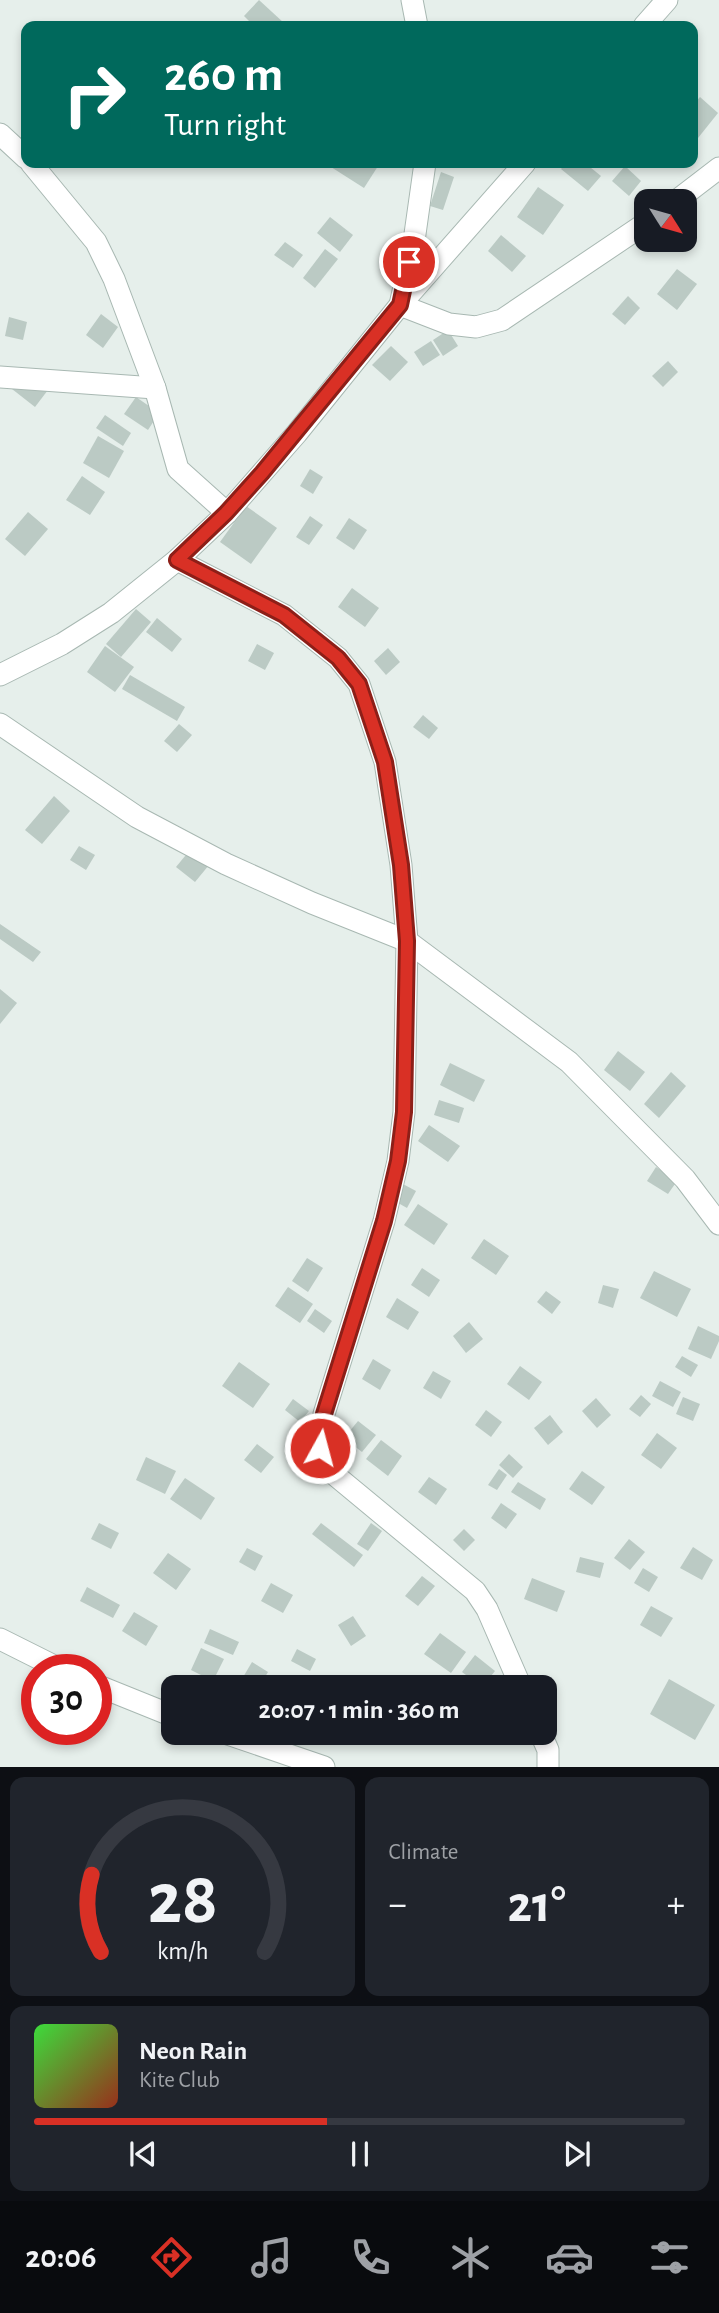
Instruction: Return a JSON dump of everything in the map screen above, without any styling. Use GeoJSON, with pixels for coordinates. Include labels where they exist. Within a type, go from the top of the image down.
{"type":"FeatureCollection","features":[{"type":"Feature","properties":{"kind":"street"},"geometry":{"type":"LineString","coordinates":[[412,0],[415,21]]}},
{"type":"Feature","properties":{"kind":"street"},"geometry":{"type":"LineString","coordinates":[[648,21],[667,0]]}},
{"type":"Feature","properties":{"kind":"street"},"geometry":{"type":"LineString","coordinates":[[0,134],[21,153]]}},
{"type":"Feature","properties":{"kind":"street"},"geometry":{"type":"LineString","coordinates":[[34,168],[96,242],[114,279],[155,387],[178,469],[226,513]]}},
{"type":"Feature","properties":{"kind":"street"},"geometry":{"type":"LineString","coordinates":[[400,305],[414,241],[424,168]]}},
{"type":"Feature","properties":{"kind":"street"},"geometry":{"type":"LineString","coordinates":[[0,675],[62,644],[111,613],[177,560],[226,513],[297,433],[400,305],[521,168]]}},
{"type":"Feature","properties":{"kind":"street"},"geometry":{"type":"LineString","coordinates":[[692,189],[719,168]]}},
{"type":"Feature","properties":{"kind":"street"},"geometry":{"type":"LineString","coordinates":[[400,305],[449,324],[476,327],[502,320],[634,231]]}},
{"type":"Feature","properties":{"kind":"street"},"geometry":{"type":"LineString","coordinates":[[0,377],[155,387]]}},
{"type":"Feature","properties":{"kind":"street"},"geometry":{"type":"LineString","coordinates":[[177,560],[284,615],[338,658],[359,684],[385,762],[401,865],[407,941],[404,1112],[398,1161],[384,1221],[324,1414],[320,1448],[330,1472],[475,1591],[487,1609],[516,1675]]}},
{"type":"Feature","properties":{"kind":"street"},"geometry":{"type":"LineString","coordinates":[[0,724],[148,823],[226,864],[312,903],[407,941],[569,1062],[685,1179],[719,1224]]}},
{"type":"Feature","properties":{"kind":"street"},"geometry":{"type":"LineString","coordinates":[[0,1639],[30,1654]]}},
{"type":"Feature","properties":{"kind":"street"},"geometry":{"type":"LineString","coordinates":[[112,1691],[161,1711]]}},
{"type":"Feature","properties":{"kind":"street"},"geometry":{"type":"LineString","coordinates":[[260,1745],[324,1767]]}},
{"type":"Feature","properties":{"kind":"street"},"geometry":{"type":"LineString","coordinates":[[546,1745],[548,1767]]}},
{"type":"Feature","properties":{"kind":"building"},"geometry":{"type":"Polygon","coordinates":[[[259,0],[282,21],[249,21],[244,16],[259,0]]]}},
{"type":"Feature","properties":{"kind":"building"},"geometry":{"type":"Polygon","coordinates":[[[700,97],[718,113],[698,138],[700,97]]]}},
{"type":"Feature","properties":{"kind":"building"},"geometry":{"type":"Polygon","coordinates":[[[333,168],[377,168],[364,188],[333,168]]]}},
{"type":"Feature","properties":{"kind":"building"},"geometry":{"type":"Polygon","coordinates":[[[591,168],[601,176],[588,191],[561,169],[591,168]]]}},
{"type":"Feature","properties":{"kind":"building"},"geometry":{"type":"Polygon","coordinates":[[[623,168],[627,168],[641,181],[629,196],[612,181],[623,168]]]}},
{"type":"Feature","properties":{"kind":"building"},"geometry":{"type":"Polygon","coordinates":[[[441,172],[454,177],[443,210],[430,206],[441,172]]]}},
{"type":"Feature","properties":{"kind":"building"},"geometry":{"type":"Polygon","coordinates":[[[538,187],[564,205],[543,235],[517,217],[538,187]]]}},
{"type":"Feature","properties":{"kind":"building"},"geometry":{"type":"Polygon","coordinates":[[[330,217],[353,235],[340,252],[317,233],[330,217]]]}},
{"type":"Feature","properties":{"kind":"building"},"geometry":{"type":"Polygon","coordinates":[[[501,235],[526,256],[512,272],[488,251],[501,235]]]}},
{"type":"Feature","properties":{"kind":"building"},"geometry":{"type":"Polygon","coordinates":[[[285,242],[303,255],[293,268],[274,255],[285,242]]]}},
{"type":"Feature","properties":{"kind":"building"},"geometry":{"type":"Polygon","coordinates":[[[325,249],[338,259],[315,288],[303,278],[325,249]]]}},
{"type":"Feature","properties":{"kind":"building"},"geometry":{"type":"Polygon","coordinates":[[[677,269],[697,284],[677,310],[657,294],[677,269]]]}},
{"type":"Feature","properties":{"kind":"building"},"geometry":{"type":"Polygon","coordinates":[[[628,296],[640,308],[625,325],[612,314],[628,296]]]}},
{"type":"Feature","properties":{"kind":"building"},"geometry":{"type":"Polygon","coordinates":[[[101,314],[118,327],[103,348],[86,335],[101,314]]]}},
{"type":"Feature","properties":{"kind":"building"},"geometry":{"type":"Polygon","coordinates":[[[9,317],[27,322],[23,340],[5,336],[9,317]]]}},
{"type":"Feature","properties":{"kind":"building"},"geometry":{"type":"Polygon","coordinates":[[[448,330],[458,346],[443,356],[433,340],[448,330]]]}},
{"type":"Feature","properties":{"kind":"building"},"geometry":{"type":"Polygon","coordinates":[[[431,341],[440,355],[423,366],[414,352],[431,341]]]}},
{"type":"Feature","properties":{"kind":"building"},"geometry":{"type":"Polygon","coordinates":[[[391,346],[408,362],[390,381],[372,365],[391,346]]]}},
{"type":"Feature","properties":{"kind":"building"},"geometry":{"type":"Polygon","coordinates":[[[668,361],[678,372],[663,387],[652,376],[668,361]]]}},
{"type":"Feature","properties":{"kind":"building"},"geometry":{"type":"Polygon","coordinates":[[[28,368],[51,386],[35,407],[12,389],[28,368]]]}},
{"type":"Feature","properties":{"kind":"building"},"geometry":{"type":"Polygon","coordinates":[[[136,397],[159,413],[148,430],[124,414],[136,397]]]}},
{"type":"Feature","properties":{"kind":"building"},"geometry":{"type":"Polygon","coordinates":[[[105,415],[131,433],[123,446],[96,428],[105,415]]]}},
{"type":"Feature","properties":{"kind":"building"},"geometry":{"type":"Polygon","coordinates":[[[98,436],[124,451],[109,478],[83,463],[98,436]]]}},
{"type":"Feature","properties":{"kind":"building"},"geometry":{"type":"Polygon","coordinates":[[[310,469],[323,477],[313,494],[300,486],[310,469]]]}},
{"type":"Feature","properties":{"kind":"building"},"geometry":{"type":"Polygon","coordinates":[[[82,476],[105,492],[90,515],[66,500],[82,476]]]}},
{"type":"Feature","properties":{"kind":"building"},"geometry":{"type":"Polygon","coordinates":[[[246,506],[277,528],[251,564],[220,542],[246,506]]]}},
{"type":"Feature","properties":{"kind":"building"},"geometry":{"type":"Polygon","coordinates":[[[28,512],[48,529],[25,556],[5,539],[28,512]]]}},
{"type":"Feature","properties":{"kind":"building"},"geometry":{"type":"Polygon","coordinates":[[[310,516],[323,525],[309,545],[296,537],[310,516]]]}},
{"type":"Feature","properties":{"kind":"building"},"geometry":{"type":"Polygon","coordinates":[[[349,518],[367,530],[354,550],[336,538],[349,518]]]}},
{"type":"Feature","properties":{"kind":"building"},"geometry":{"type":"Polygon","coordinates":[[[352,588],[379,608],[365,627],[338,607],[352,588]]]}},
{"type":"Feature","properties":{"kind":"building"},"geometry":{"type":"Polygon","coordinates":[[[136,609],[151,622],[121,657],[106,644],[136,609]]]}},
{"type":"Feature","properties":{"kind":"building"},"geometry":{"type":"Polygon","coordinates":[[[157,618],[182,639],[172,652],[146,632],[157,618]]]}},
{"type":"Feature","properties":{"kind":"building"},"geometry":{"type":"Polygon","coordinates":[[[257,644],[274,653],[265,670],[248,661],[257,644]]]}},
{"type":"Feature","properties":{"kind":"building"},"geometry":{"type":"Polygon","coordinates":[[[105,646],[134,667],[115,692],[87,672],[105,646]]]}},
{"type":"Feature","properties":{"kind":"building"},"geometry":{"type":"Polygon","coordinates":[[[388,648],[400,662],[386,675],[374,661],[388,648]]]}},
{"type":"Feature","properties":{"kind":"building"},"geometry":{"type":"Polygon","coordinates":[[[130,675],[185,707],[177,721],[122,689],[130,675]]]}},
{"type":"Feature","properties":{"kind":"building"},"geometry":{"type":"Polygon","coordinates":[[[423,715],[438,728],[429,739],[413,727],[423,715]]]}},
{"type":"Feature","properties":{"kind":"building"},"geometry":{"type":"Polygon","coordinates":[[[179,724],[192,735],[177,752],[164,741],[179,724]]]}},
{"type":"Feature","properties":{"kind":"building"},"geometry":{"type":"Polygon","coordinates":[[[54,796],[70,811],[42,844],[25,830],[54,796]]]}},
{"type":"Feature","properties":{"kind":"building"},"geometry":{"type":"Polygon","coordinates":[[[79,846],[95,855],[86,870],[70,860],[79,846]]]}},
{"type":"Feature","properties":{"kind":"building"},"geometry":{"type":"Polygon","coordinates":[[[190,850],[209,865],[195,882],[176,867],[190,850]]]}},
{"type":"Feature","properties":{"kind":"building"},"geometry":{"type":"Polygon","coordinates":[[[0,924],[41,952],[33,962],[0,939],[0,924]]]}},
{"type":"Feature","properties":{"kind":"building"},"geometry":{"type":"Polygon","coordinates":[[[0,989],[17,1003],[0,1024],[0,989]]]}},
{"type":"Feature","properties":{"kind":"building"},"geometry":{"type":"Polygon","coordinates":[[[618,1051],[645,1072],[630,1091],[604,1070],[618,1051]]]}},
{"type":"Feature","properties":{"kind":"building"},"geometry":{"type":"Polygon","coordinates":[[[450,1063],[485,1080],[474,1102],[440,1085],[450,1063]]]}},
{"type":"Feature","properties":{"kind":"building"},"geometry":{"type":"Polygon","coordinates":[[[671,1072],[686,1086],[659,1118],[644,1104],[671,1072]]]}},
{"type":"Feature","properties":{"kind":"building"},"geometry":{"type":"Polygon","coordinates":[[[439,1100],[464,1108],[459,1123],[434,1115],[439,1100]]]}},
{"type":"Feature","properties":{"kind":"building"},"geometry":{"type":"Polygon","coordinates":[[[429,1125],[460,1146],[448,1162],[418,1141],[429,1125]]]}},
{"type":"Feature","properties":{"kind":"building"},"geometry":{"type":"Polygon","coordinates":[[[656,1167],[677,1181],[668,1194],[647,1181],[656,1167]]]}},
{"type":"Feature","properties":{"kind":"building"},"geometry":{"type":"Polygon","coordinates":[[[401,1183],[416,1191],[407,1208],[391,1199],[401,1183]]]}},
{"type":"Feature","properties":{"kind":"building"},"geometry":{"type":"Polygon","coordinates":[[[418,1204],[448,1224],[434,1245],[404,1225],[418,1204]]]}},
{"type":"Feature","properties":{"kind":"building"},"geometry":{"type":"Polygon","coordinates":[[[484,1239],[509,1256],[496,1275],[471,1258],[484,1239]]]}},
{"type":"Feature","properties":{"kind":"building"},"geometry":{"type":"Polygon","coordinates":[[[307,1258],[323,1268],[308,1292],[292,1281],[307,1258]]]}},
{"type":"Feature","properties":{"kind":"building"},"geometry":{"type":"Polygon","coordinates":[[[422,1268],[440,1280],[429,1297],[411,1285],[422,1268]]]}},
{"type":"Feature","properties":{"kind":"building"},"geometry":{"type":"Polygon","coordinates":[[[654,1271],[691,1289],[677,1317],[640,1298],[654,1271]]]}},
{"type":"Feature","properties":{"kind":"building"},"geometry":{"type":"Polygon","coordinates":[[[603,1285],[619,1289],[613,1308],[598,1303],[603,1285]]]}},
{"type":"Feature","properties":{"kind":"building"},"geometry":{"type":"Polygon","coordinates":[[[288,1287],[313,1304],[300,1323],[275,1306],[288,1287]]]}},
{"type":"Feature","properties":{"kind":"building"},"geometry":{"type":"Polygon","coordinates":[[[546,1291],[561,1302],[552,1314],[537,1302],[546,1291]]]}},
{"type":"Feature","properties":{"kind":"building"},"geometry":{"type":"Polygon","coordinates":[[[397,1298],[419,1312],[408,1330],[386,1317],[397,1298]]]}},
{"type":"Feature","properties":{"kind":"building"},"geometry":{"type":"Polygon","coordinates":[[[315,1309],[332,1321],[324,1333],[307,1321],[315,1309]]]}},
{"type":"Feature","properties":{"kind":"building"},"geometry":{"type":"Polygon","coordinates":[[[469,1322],[483,1339],[466,1353],[453,1336],[469,1322]]]}},
{"type":"Feature","properties":{"kind":"building"},"geometry":{"type":"Polygon","coordinates":[[[698,1326],[719,1336],[711,1359],[688,1349],[698,1326]]]}},
{"type":"Feature","properties":{"kind":"building"},"geometry":{"type":"Polygon","coordinates":[[[682,1356],[698,1365],[691,1377],[675,1367],[682,1356]]]}},
{"type":"Feature","properties":{"kind":"building"},"geometry":{"type":"Polygon","coordinates":[[[373,1359],[391,1370],[380,1390],[362,1379],[373,1359]]]}},
{"type":"Feature","properties":{"kind":"building"},"geometry":{"type":"Polygon","coordinates":[[[239,1362],[270,1384],[253,1408],[222,1386],[239,1362]]]}},
{"type":"Feature","properties":{"kind":"building"},"geometry":{"type":"Polygon","coordinates":[[[520,1366],[542,1382],[529,1400],[507,1384],[520,1366]]]}},
{"type":"Feature","properties":{"kind":"building"},"geometry":{"type":"Polygon","coordinates":[[[433,1371],[451,1381],[441,1399],[423,1388],[433,1371]]]}},
{"type":"Feature","properties":{"kind":"building"},"geometry":{"type":"Polygon","coordinates":[[[660,1381],[681,1392],[673,1407],[652,1396],[660,1381]]]}},
{"type":"Feature","properties":{"kind":"building"},"geometry":{"type":"Polygon","coordinates":[[[641,1395],[651,1404],[640,1417],[629,1409],[641,1395]]]}},
{"type":"Feature","properties":{"kind":"building"},"geometry":{"type":"Polygon","coordinates":[[[683,1397],[700,1404],[693,1421],[676,1414],[683,1397]]]}},
{"type":"Feature","properties":{"kind":"building"},"geometry":{"type":"Polygon","coordinates":[[[596,1398],[611,1415],[597,1428],[582,1411],[596,1398]]]}},
{"type":"Feature","properties":{"kind":"building"},"geometry":{"type":"Polygon","coordinates":[[[293,1399],[309,1411],[300,1422],[285,1410],[293,1399]]]}},
{"type":"Feature","properties":{"kind":"building"},"geometry":{"type":"Polygon","coordinates":[[[486,1410],[502,1422],[491,1437],[475,1425],[486,1410]]]}},
{"type":"Feature","properties":{"kind":"building"},"geometry":{"type":"Polygon","coordinates":[[[550,1415],[563,1432],[548,1445],[534,1428],[550,1415]]]}},
{"type":"Feature","properties":{"kind":"building"},"geometry":{"type":"Polygon","coordinates":[[[358,1421],[376,1435],[362,1452],[344,1438],[358,1421]]]}},
{"type":"Feature","properties":{"kind":"building"},"geometry":{"type":"Polygon","coordinates":[[[657,1433],[677,1448],[661,1469],[641,1455],[657,1433]]]}},
{"type":"Feature","properties":{"kind":"building"},"geometry":{"type":"Polygon","coordinates":[[[381,1440],[402,1456],[388,1476],[366,1459],[381,1440]]]}},
{"type":"Feature","properties":{"kind":"building"},"geometry":{"type":"Polygon","coordinates":[[[257,1444],[274,1457],[261,1473],[244,1460],[257,1444]]]}},
{"type":"Feature","properties":{"kind":"building"},"geometry":{"type":"Polygon","coordinates":[[[509,1454],[523,1467],[513,1478],[499,1465],[509,1454]]]}},
{"type":"Feature","properties":{"kind":"building"},"geometry":{"type":"Polygon","coordinates":[[[146,1457],[176,1471],[165,1494],[136,1480],[146,1457]]]}},
{"type":"Feature","properties":{"kind":"building"},"geometry":{"type":"Polygon","coordinates":[[[499,1469],[507,1475],[497,1490],[488,1485],[499,1469]]]}},
{"type":"Feature","properties":{"kind":"building"},"geometry":{"type":"Polygon","coordinates":[[[582,1471],[605,1487],[592,1505],[569,1489],[582,1471]]]}},
{"type":"Feature","properties":{"kind":"building"},"geometry":{"type":"Polygon","coordinates":[[[429,1477],[447,1489],[436,1505],[418,1492],[429,1477]]]}},
{"type":"Feature","properties":{"kind":"building"},"geometry":{"type":"Polygon","coordinates":[[[185,1478],[215,1498],[201,1520],[170,1499],[185,1478]]]}},
{"type":"Feature","properties":{"kind":"building"},"geometry":{"type":"Polygon","coordinates":[[[518,1482],[546,1499],[540,1510],[511,1492],[518,1482]]]}},
{"type":"Feature","properties":{"kind":"building"},"geometry":{"type":"Polygon","coordinates":[[[501,1503],[517,1514],[506,1529],[491,1518],[501,1503]]]}},
{"type":"Feature","properties":{"kind":"building"},"geometry":{"type":"Polygon","coordinates":[[[99,1523],[119,1533],[111,1549],[91,1539],[99,1523]]]}},
{"type":"Feature","properties":{"kind":"building"},"geometry":{"type":"Polygon","coordinates":[[[321,1523],[363,1555],[354,1567],[312,1534],[321,1523]]]}},
{"type":"Feature","properties":{"kind":"building"},"geometry":{"type":"Polygon","coordinates":[[[371,1523],[382,1531],[368,1551],[357,1544],[371,1523]]]}},
{"type":"Feature","properties":{"kind":"building"},"geometry":{"type":"Polygon","coordinates":[[[464,1529],[475,1540],[464,1551],[453,1540],[464,1529]]]}},
{"type":"Feature","properties":{"kind":"building"},"geometry":{"type":"Polygon","coordinates":[[[629,1539],[645,1552],[630,1570],[614,1558],[629,1539]]]}},
{"type":"Feature","properties":{"kind":"building"},"geometry":{"type":"Polygon","coordinates":[[[693,1547],[713,1560],[702,1580],[680,1568],[693,1547]]]}},
{"type":"Feature","properties":{"kind":"building"},"geometry":{"type":"Polygon","coordinates":[[[247,1548],[263,1556],[255,1571],[239,1562],[247,1548]]]}},
{"type":"Feature","properties":{"kind":"building"},"geometry":{"type":"Polygon","coordinates":[[[168,1553],[191,1569],[176,1590],[153,1573],[168,1553]]]}},
{"type":"Feature","properties":{"kind":"building"},"geometry":{"type":"Polygon","coordinates":[[[580,1557],[604,1563],[600,1578],[576,1572],[580,1557]]]}},
{"type":"Feature","properties":{"kind":"building"},"geometry":{"type":"Polygon","coordinates":[[[643,1568],[658,1577],[649,1592],[634,1583],[643,1568]]]}},
{"type":"Feature","properties":{"kind":"building"},"geometry":{"type":"Polygon","coordinates":[[[422,1576],[435,1586],[418,1606],[405,1596],[422,1576]]]}},
{"type":"Feature","properties":{"kind":"building"},"geometry":{"type":"Polygon","coordinates":[[[532,1578],[565,1591],[557,1612],[524,1599],[532,1578]]]}},
{"type":"Feature","properties":{"kind":"building"},"geometry":{"type":"Polygon","coordinates":[[[271,1583],[293,1595],[283,1613],[261,1601],[271,1583]]]}},
{"type":"Feature","properties":{"kind":"building"},"geometry":{"type":"Polygon","coordinates":[[[87,1587],[120,1605],[113,1618],[80,1601],[87,1587]]]}},
{"type":"Feature","properties":{"kind":"building"},"geometry":{"type":"Polygon","coordinates":[[[651,1606],[673,1618],[661,1637],[640,1625],[651,1606]]]}},
{"type":"Feature","properties":{"kind":"building"},"geometry":{"type":"Polygon","coordinates":[[[134,1612],[158,1626],[146,1646],[122,1631],[134,1612]]]}},
{"type":"Feature","properties":{"kind":"building"},"geometry":{"type":"Polygon","coordinates":[[[353,1616],[366,1636],[351,1646],[338,1625],[353,1616]]]}},
{"type":"Feature","properties":{"kind":"building"},"geometry":{"type":"Polygon","coordinates":[[[210,1629],[239,1642],[233,1655],[204,1643],[210,1629]]]}},
{"type":"Feature","properties":{"kind":"building"},"geometry":{"type":"Polygon","coordinates":[[[440,1633],[466,1652],[451,1673],[424,1654],[440,1633]]]}},
{"type":"Feature","properties":{"kind":"building"},"geometry":{"type":"Polygon","coordinates":[[[201,1648],[224,1659],[216,1675],[201,1675],[191,1670],[201,1648]]]}},
{"type":"Feature","properties":{"kind":"building"},"geometry":{"type":"Polygon","coordinates":[[[297,1649],[316,1659],[310,1671],[291,1661],[297,1649]]]}},
{"type":"Feature","properties":{"kind":"building"},"geometry":{"type":"Polygon","coordinates":[[[475,1655],[495,1671],[492,1675],[466,1675],[462,1672],[475,1655]]]}},
{"type":"Feature","properties":{"kind":"building"},"geometry":{"type":"Polygon","coordinates":[[[252,1662],[268,1672],[266,1675],[244,1675],[252,1662]]]}},
{"type":"Feature","properties":{"kind":"building"},"geometry":{"type":"Polygon","coordinates":[[[669,1679],[715,1705],[695,1740],[650,1714],[669,1679]]]}},
{"type":"Feature","properties":{"kind":"route"},"geometry":{"type":"LineString","coordinates":[[320,1448],[324,1414],[384,1221],[398,1161],[404,1112],[407,941],[401,865],[385,762],[359,684],[338,658],[284,615],[177,560],[226,513],[297,433],[400,305],[409,262]]}}]}
